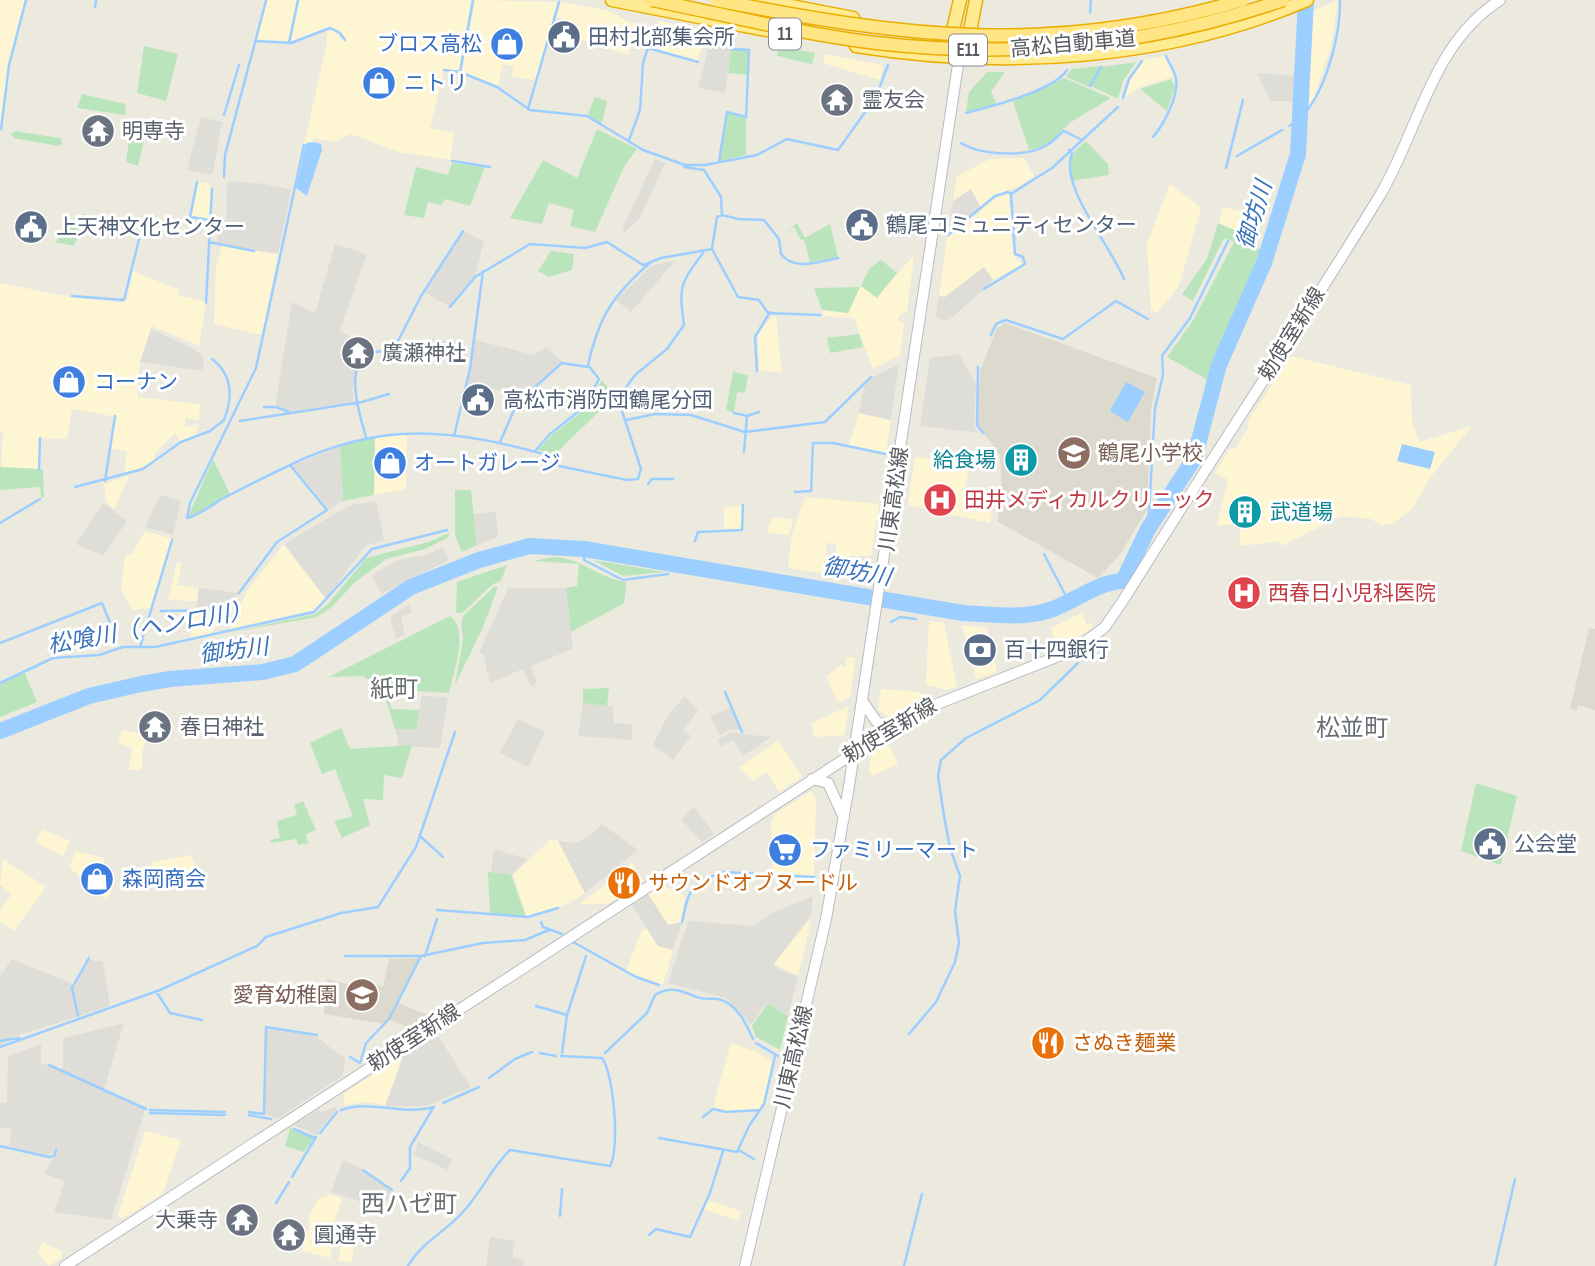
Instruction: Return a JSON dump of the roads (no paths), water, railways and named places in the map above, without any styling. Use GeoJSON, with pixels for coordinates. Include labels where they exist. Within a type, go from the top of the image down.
{"type":"FeatureCollection","features":[{"type":"Feature","properties":{"kind":"highway","name":"11"},"geometry":{"type":"LineString","coordinates":[[612,0],[804,38],[959,58],[1078,55],[1134,48],[1189,37],[1301,2]]}},
{"type":"Feature","properties":{"kind":"highway","name":"高松自動車道"},"geometry":{"type":"LineString","coordinates":[[652,0],[874,43],[1000,51],[1083,46],[1159,35],[1283,0]]}},
{"type":"Feature","properties":{"kind":"highway","name":"高松自動車道"},"geometry":{"type":"LineString","coordinates":[[716,0],[877,29],[1001,37],[1109,30],[1179,17],[1243,0]]}},
{"type":"Feature","properties":{"kind":"highway","name":"11"},"geometry":{"type":"LineString","coordinates":[[760,0],[884,23],[953,30],[1013,32],[1108,25],[1224,0]]}},
{"type":"Feature","properties":{"kind":"highway"},"geometry":{"type":"LineString","coordinates":[[959,58],[953,30],[960,0]]}},
{"type":"Feature","properties":{"kind":"highway"},"geometry":{"type":"LineString","coordinates":[[959,58],[970,31],[976,0]]}},
{"type":"Feature","properties":{"kind":"main road","name":"勅使室新線"},"geometry":{"type":"LineString","coordinates":[[65,1266],[890,728],[944,699],[1074,650],[1105,626],[1381,194],[1436,74],[1482,15],[1500,0]]}},
{"type":"Feature","properties":{"kind":"main road","name":"川東高松線"},"geometry":{"type":"LineString","coordinates":[[745,1266],[826,919],[844,818],[881,591],[959,58]]}},
{"type":"Feature","properties":{"kind":"main road"},"geometry":{"type":"LineString","coordinates":[[863,701],[876,721],[890,728]]}},
{"type":"Feature","properties":{"kind":"main road"},"geometry":{"type":"LineString","coordinates":[[811,779],[828,783],[844,818]]}},
{"type":"Feature","properties":{"kind":"water"},"geometry":{"type":"Polygon","coordinates":[[[306,143],[321,144],[322,150],[307,196],[296,188],[306,143]]]}},
{"type":"Feature","properties":{"kind":"water"},"geometry":{"type":"Polygon","coordinates":[[[1126,382],[1145,392],[1128,422],[1110,411],[1126,382]]]}},
{"type":"Feature","properties":{"kind":"water"},"geometry":{"type":"Polygon","coordinates":[[[1402,444],[1435,452],[1430,469],[1397,461],[1402,444]]]}},
{"type":"Feature","properties":{"kind":"waterway"},"geometry":{"type":"LineString","coordinates":[[1,129],[9,65],[26,0]]}},
{"type":"Feature","properties":{"kind":"waterway"},"geometry":{"type":"LineString","coordinates":[[95,7],[96,0]]}},
{"type":"Feature","properties":{"kind":"waterway"},"geometry":{"type":"LineString","coordinates":[[289,43],[298,0]]}},
{"type":"Feature","properties":{"kind":"waterway"},"geometry":{"type":"LineString","coordinates":[[460,72],[473,0]]}},
{"type":"Feature","properties":{"kind":"waterway"},"geometry":{"type":"LineString","coordinates":[[1090,13],[1091,0]]}},
{"type":"Feature","properties":{"kind":"waterway","name":"御坊川"},"geometry":{"type":"LineString","coordinates":[[0,731],[89,696],[141,684],[170,679],[263,672],[295,664],[411,587],[479,560],[530,546],[584,549],[963,613],[994,615],[1026,615],[1047,611],[1103,585],[1123,581],[1148,529],[1194,459],[1219,365],[1264,263],[1298,154],[1306,0]]}},
{"type":"Feature","properties":{"kind":"waterway"},"geometry":{"type":"LineString","coordinates":[[1289,126],[1301,117],[1311,104],[1328,70],[1337,33],[1340,0]]}},
{"type":"Feature","properties":{"kind":"waterway"},"geometry":{"type":"LineString","coordinates":[[224,177],[225,155],[266,1]]}},
{"type":"Feature","properties":{"kind":"waterway"},"geometry":{"type":"LineString","coordinates":[[528,109],[559,2]]}},
{"type":"Feature","properties":{"kind":"waterway"},"geometry":{"type":"LineString","coordinates":[[255,41],[291,43],[330,28],[340,33],[345,40]]}},
{"type":"Feature","properties":{"kind":"waterway"},"geometry":{"type":"LineString","coordinates":[[719,161],[727,112],[746,117],[749,50],[731,49],[734,36]]}},
{"type":"Feature","properties":{"kind":"waterway"},"geometry":{"type":"LineString","coordinates":[[629,140],[640,110],[643,63],[648,48],[698,62]]}},
{"type":"Feature","properties":{"kind":"waterway"},"geometry":{"type":"LineString","coordinates":[[1153,137],[1162,125],[1175,93],[1176,78],[1166,56]]}},
{"type":"Feature","properties":{"kind":"waterway"},"geometry":{"type":"LineString","coordinates":[[1123,98],[1129,79],[1142,61]]}},
{"type":"Feature","properties":{"kind":"waterway"},"geometry":{"type":"LineString","coordinates":[[224,115],[239,65]]}},
{"type":"Feature","properties":{"kind":"waterway"},"geometry":{"type":"LineString","coordinates":[[444,70],[460,72],[497,87],[530,110],[587,116],[643,150],[685,165],[705,165],[757,155],[787,139],[838,150],[876,97],[888,65]]}},
{"type":"Feature","properties":{"kind":"waterway"},"geometry":{"type":"LineString","coordinates":[[1090,86],[1101,67]]}},
{"type":"Feature","properties":{"kind":"waterway"},"geometry":{"type":"LineString","coordinates":[[966,113],[1036,91],[1060,78],[1067,70]]}},
{"type":"Feature","properties":{"kind":"waterway"},"geometry":{"type":"LineString","coordinates":[[1226,168],[1243,100]]}},
{"type":"Feature","properties":{"kind":"waterway"},"geometry":{"type":"LineString","coordinates":[[948,235],[995,196],[1008,192],[1011,194],[1052,168],[1118,107]]}},
{"type":"Feature","properties":{"kind":"waterway"},"geometry":{"type":"LineString","coordinates":[[1237,156],[1282,130]]}},
{"type":"Feature","properties":{"kind":"waterway"},"geometry":{"type":"LineString","coordinates":[[961,143],[980,150],[1016,153],[1028,152],[1049,144],[1064,131],[1080,139]]}},
{"type":"Feature","properties":{"kind":"waterway"},"geometry":{"type":"LineString","coordinates":[[304,145],[256,368],[190,503],[187,518],[255,482],[321,452],[354,441],[387,435],[419,433],[484,440],[554,457],[559,466],[627,480],[638,479],[641,469],[621,408],[624,390],[635,375],[667,349],[684,325],[681,294],[689,272],[703,253]]}},
{"type":"Feature","properties":{"kind":"waterway"},"geometry":{"type":"LineString","coordinates":[[1069,150],[1072,153],[1070,167],[1073,182],[1079,199],[1124,279]]}},
{"type":"Feature","properties":{"kind":"waterway"},"geometry":{"type":"LineString","coordinates":[[452,161],[490,167]]}},
{"type":"Feature","properties":{"kind":"waterway"},"geometry":{"type":"LineString","coordinates":[[684,167],[704,170],[721,197],[722,215]]}},
{"type":"Feature","properties":{"kind":"waterway"},"geometry":{"type":"LineString","coordinates":[[197,182],[190,217],[210,220]]}},
{"type":"Feature","properties":{"kind":"waterway"},"geometry":{"type":"LineString","coordinates":[[206,303],[212,189]]}},
{"type":"Feature","properties":{"kind":"waterway"},"geometry":{"type":"LineString","coordinates":[[984,289],[1025,264],[1023,257],[1015,254],[1011,194]]}},
{"type":"Feature","properties":{"kind":"waterway"},"geometry":{"type":"LineString","coordinates":[[712,248],[717,217],[722,215],[764,220],[779,239],[781,254],[793,263],[808,264],[838,258]]}},
{"type":"Feature","properties":{"kind":"waterway"},"geometry":{"type":"LineString","coordinates":[[72,296],[124,300],[141,231]]}},
{"type":"Feature","properties":{"kind":"waterway"},"geometry":{"type":"LineString","coordinates":[[366,437],[355,381],[361,360],[371,353],[390,352],[396,345],[421,296],[463,231]]}},
{"type":"Feature","properties":{"kind":"waterway"},"geometry":{"type":"LineString","coordinates":[[1148,529],[1155,408],[1163,375],[1162,356],[1190,318],[1228,241]]}},
{"type":"Feature","properties":{"kind":"waterway"},"geometry":{"type":"LineString","coordinates":[[209,242],[254,251]]}},
{"type":"Feature","properties":{"kind":"waterway"},"geometry":{"type":"LineString","coordinates":[[450,307],[475,277],[530,244],[585,248],[607,242],[643,265],[661,258],[712,249],[738,297],[759,300],[768,313],[820,315]]}},
{"type":"Feature","properties":{"kind":"waterway"},"geometry":{"type":"LineString","coordinates":[[535,451],[550,434],[583,408],[599,379],[588,365],[603,320],[617,296],[651,262]]}},
{"type":"Feature","properties":{"kind":"waterway"},"geometry":{"type":"LineString","coordinates":[[454,436],[470,369],[483,271]]}},
{"type":"Feature","properties":{"kind":"waterway"},"geometry":{"type":"LineString","coordinates":[[991,335],[996,324],[1006,320],[1063,339],[1116,301],[1148,319]]}},
{"type":"Feature","properties":{"kind":"waterway"},"geometry":{"type":"LineString","coordinates":[[757,371],[755,337],[770,312]]}},
{"type":"Feature","properties":{"kind":"waterway"},"geometry":{"type":"LineString","coordinates":[[353,339],[371,351]]}},
{"type":"Feature","properties":{"kind":"waterway"},"geometry":{"type":"LineString","coordinates":[[75,487],[143,469],[181,442],[210,431],[224,420],[229,403],[229,387],[224,372],[212,359]]}},
{"type":"Feature","properties":{"kind":"waterway"},"geometry":{"type":"LineString","coordinates":[[500,442],[517,403],[562,363],[588,367]]}},
{"type":"Feature","properties":{"kind":"waterway"},"geometry":{"type":"LineString","coordinates":[[978,367],[977,425],[983,433]]}},
{"type":"Feature","properties":{"kind":"waterway"},"geometry":{"type":"LineString","coordinates":[[626,420],[655,414],[691,415],[745,432],[825,422],[871,377]]}},
{"type":"Feature","properties":{"kind":"waterway"},"geometry":{"type":"LineString","coordinates":[[240,421],[362,402],[389,394]]}},
{"type":"Feature","properties":{"kind":"waterway"},"geometry":{"type":"LineString","coordinates":[[264,407],[276,407],[289,412]]}},
{"type":"Feature","properties":{"kind":"waterway"},"geometry":{"type":"LineString","coordinates":[[744,452],[747,416],[759,412]]}},
{"type":"Feature","properties":{"kind":"waterway"},"geometry":{"type":"LineString","coordinates":[[734,413],[747,416]]}},
{"type":"Feature","properties":{"kind":"waterway"},"geometry":{"type":"LineString","coordinates":[[105,481],[115,416]]}},
{"type":"Feature","properties":{"kind":"waterway"},"geometry":{"type":"LineString","coordinates":[[39,470],[40,438]]}},
{"type":"Feature","properties":{"kind":"waterway"},"geometry":{"type":"LineString","coordinates":[[795,492],[811,491],[813,443],[833,443],[886,454]]}},
{"type":"Feature","properties":{"kind":"waterway"},"geometry":{"type":"LineString","coordinates":[[239,593],[277,542],[327,510],[290,465]]}},
{"type":"Feature","properties":{"kind":"waterway"},"geometry":{"type":"LineString","coordinates":[[648,484],[652,479],[673,479]]}},
{"type":"Feature","properties":{"kind":"waterway"},"geometry":{"type":"LineString","coordinates":[[0,523],[40,499]]}},
{"type":"Feature","properties":{"kind":"waterway"},"geometry":{"type":"LineString","coordinates":[[695,541],[698,532],[742,530],[743,505]]}},
{"type":"Feature","properties":{"kind":"waterway","name":"松喰川（ヘンロ川）"},"geometry":{"type":"LineString","coordinates":[[0,683],[53,658],[99,655],[123,647],[155,647],[314,612],[372,549],[447,530]]}},
{"type":"Feature","properties":{"kind":"waterway"},"geometry":{"type":"LineString","coordinates":[[140,647],[172,540]]}},
{"type":"Feature","properties":{"kind":"waterway"},"geometry":{"type":"LineString","coordinates":[[584,549],[584,560],[623,580],[668,574]]}},
{"type":"Feature","properties":{"kind":"waterway"},"geometry":{"type":"LineString","coordinates":[[1044,554],[1066,596]]}},
{"type":"Feature","properties":{"kind":"waterway"},"geometry":{"type":"LineString","coordinates":[[0,643],[102,603],[110,623]]}},
{"type":"Feature","properties":{"kind":"waterway"},"geometry":{"type":"LineString","coordinates":[[161,611],[226,610]]}},
{"type":"Feature","properties":{"kind":"waterway"},"geometry":{"type":"LineString","coordinates":[[891,622],[900,617],[916,619]]}},
{"type":"Feature","properties":{"kind":"waterway"},"geometry":{"type":"LineString","coordinates":[[909,1034],[936,1002],[955,962],[959,943],[955,911],[960,876],[950,848],[944,816],[938,776],[941,760],[966,738],[1040,700],[1078,663]]}},
{"type":"Feature","properties":{"kind":"waterway"},"geometry":{"type":"LineString","coordinates":[[725,692],[742,732]]}},
{"type":"Feature","properties":{"kind":"waterway"},"geometry":{"type":"LineString","coordinates":[[0,1047],[160,990],[257,946],[266,937],[341,913],[378,907],[416,847],[455,732]]}},
{"type":"Feature","properties":{"kind":"waterway"},"geometry":{"type":"LineString","coordinates":[[420,836],[443,857]]}},
{"type":"Feature","properties":{"kind":"waterway"},"geometry":{"type":"LineString","coordinates":[[682,922],[693,889],[704,880],[724,872],[814,877]]}},
{"type":"Feature","properties":{"kind":"waterway"},"geometry":{"type":"LineString","coordinates":[[437,910],[528,917],[558,908]]}},
{"type":"Feature","properties":{"kind":"waterway"},"geometry":{"type":"LineString","coordinates":[[425,956],[437,919]]}},
{"type":"Feature","properties":{"kind":"waterway"},"geometry":{"type":"LineString","coordinates":[[541,922],[543,927],[562,934]]}},
{"type":"Feature","properties":{"kind":"waterway"},"geometry":{"type":"LineString","coordinates":[[345,956],[421,956],[483,943],[525,940],[549,930]]}},
{"type":"Feature","properties":{"kind":"waterway"},"geometry":{"type":"LineString","coordinates":[[573,942],[636,977],[659,985]]}},
{"type":"Feature","properties":{"kind":"waterway"},"geometry":{"type":"LineString","coordinates":[[350,1057],[360,1063],[366,1043],[389,1019],[421,956]]}},
{"type":"Feature","properties":{"kind":"waterway"},"geometry":{"type":"LineString","coordinates":[[562,1053],[567,1015],[586,956]]}},
{"type":"Feature","properties":{"kind":"waterway"},"geometry":{"type":"LineString","coordinates":[[78,1016],[72,988],[89,958]]}},
{"type":"Feature","properties":{"kind":"waterway"},"geometry":{"type":"LineString","coordinates":[[605,1053],[647,1013],[655,995],[671,990],[699,998],[725,1001],[740,1015],[753,1039]]}},
{"type":"Feature","properties":{"kind":"waterway"},"geometry":{"type":"LineString","coordinates":[[156,991],[170,1013],[202,1020]]}},
{"type":"Feature","properties":{"kind":"waterway"},"geometry":{"type":"LineString","coordinates":[[536,1006],[567,1015]]}},
{"type":"Feature","properties":{"kind":"waterway"},"geometry":{"type":"LineString","coordinates":[[249,1112],[264,1114],[266,1027],[317,1035]]}},
{"type":"Feature","properties":{"kind":"waterway"},"geometry":{"type":"LineString","coordinates":[[0,1041],[19,1038]]}},
{"type":"Feature","properties":{"kind":"waterway"},"geometry":{"type":"LineString","coordinates":[[756,1043],[778,1056]]}},
{"type":"Feature","properties":{"kind":"waterway"},"geometry":{"type":"LineString","coordinates":[[489,1078],[515,1059],[532,1052]]}},
{"type":"Feature","properties":{"kind":"waterway"},"geometry":{"type":"LineString","coordinates":[[540,1053],[556,1056]]}},
{"type":"Feature","properties":{"kind":"waterway"},"geometry":{"type":"LineString","coordinates":[[408,1266],[420,1250],[463,1212],[510,1150],[610,1166],[615,1129],[610,1079],[606,1066],[602,1058],[561,1056]]}},
{"type":"Feature","properties":{"kind":"waterway"},"geometry":{"type":"LineString","coordinates":[[659,1138],[737,1152],[749,1126],[764,1104],[775,1056]]}},
{"type":"Feature","properties":{"kind":"waterway"},"geometry":{"type":"LineString","coordinates":[[49,1065],[146,1109]]}},
{"type":"Feature","properties":{"kind":"waterway"},"geometry":{"type":"LineString","coordinates":[[443,1103],[479,1087]]}},
{"type":"Feature","properties":{"kind":"waterway"},"geometry":{"type":"LineString","coordinates":[[341,1110],[364,1106],[410,1110],[434,1107]]}},
{"type":"Feature","properties":{"kind":"waterway"},"geometry":{"type":"LineString","coordinates":[[401,1181],[410,1168],[410,1147],[433,1108]]}},
{"type":"Feature","properties":{"kind":"waterway"},"geometry":{"type":"LineString","coordinates":[[703,1117],[713,1109],[726,1112],[760,1110]]}},
{"type":"Feature","properties":{"kind":"waterway"},"geometry":{"type":"LineString","coordinates":[[150,1110],[225,1112]]}},
{"type":"Feature","properties":{"kind":"waterway"},"geometry":{"type":"LineString","coordinates":[[320,1133],[337,1112]]}},
{"type":"Feature","properties":{"kind":"waterway"},"geometry":{"type":"LineString","coordinates":[[150,1113],[225,1115]]}},
{"type":"Feature","properties":{"kind":"waterway"},"geometry":{"type":"LineString","coordinates":[[249,1115],[271,1119]]}},
{"type":"Feature","properties":{"kind":"waterway"},"geometry":{"type":"LineString","coordinates":[[294,1129],[315,1138]]}},
{"type":"Feature","properties":{"kind":"waterway"},"geometry":{"type":"LineString","coordinates":[[292,1177],[316,1137]]}},
{"type":"Feature","properties":{"kind":"waterway"},"geometry":{"type":"LineString","coordinates":[[0,1146],[49,1157],[54,1156],[56,1150]]}},
{"type":"Feature","properties":{"kind":"waterway"},"geometry":{"type":"LineString","coordinates":[[649,1235],[656,1229],[690,1237],[710,1193],[723,1151]]}},
{"type":"Feature","properties":{"kind":"waterway"},"geometry":{"type":"LineString","coordinates":[[740,1151],[754,1159]]}},
{"type":"Feature","properties":{"kind":"waterway"},"geometry":{"type":"LineString","coordinates":[[363,1170],[392,1190]]}},
{"type":"Feature","properties":{"kind":"waterway"},"geometry":{"type":"LineString","coordinates":[[1495,1266],[1515,1179]]}},
{"type":"Feature","properties":{"kind":"waterway"},"geometry":{"type":"LineString","coordinates":[[276,1203],[289,1182]]}},
{"type":"Feature","properties":{"kind":"waterway"},"geometry":{"type":"LineString","coordinates":[[560,1216],[562,1189]]}},
{"type":"Feature","properties":{"kind":"waterway"},"geometry":{"type":"LineString","coordinates":[[904,1266],[922,1194]]}},
{"type":"Feature","properties":{"kind":"place","name":"田村北部集会所"},"geometry":{"type":"Point","coordinates":[564,37]}},
{"type":"Feature","properties":{"kind":"place","name":"ブロス高松"},"geometry":{"type":"Point","coordinates":[507,44]}},
{"type":"Feature","properties":{"kind":"place","name":"ニトリ"},"geometry":{"type":"Point","coordinates":[379,83]}},
{"type":"Feature","properties":{"kind":"place","name":"霊友会"},"geometry":{"type":"Point","coordinates":[837,100]}},
{"type":"Feature","properties":{"kind":"place","name":"明専寺"},"geometry":{"type":"Point","coordinates":[98,131]}},
{"type":"Feature","properties":{"kind":"place","name":"鶴尾コミュニティセンター"},"geometry":{"type":"Point","coordinates":[862,225]}},
{"type":"Feature","properties":{"kind":"place","name":"上天神文化センター"},"geometry":{"type":"Point","coordinates":[31,227]}},
{"type":"Feature","properties":{"kind":"place","name":"廣瀬神社"},"geometry":{"type":"Point","coordinates":[358,353]}},
{"type":"Feature","properties":{"kind":"place","name":"コーナン"},"geometry":{"type":"Point","coordinates":[69,382]}},
{"type":"Feature","properties":{"kind":"place","name":"高松市消防団鶴尾分団"},"geometry":{"type":"Point","coordinates":[478,400]}},
{"type":"Feature","properties":{"kind":"place","name":"鶴尾小学校"},"geometry":{"type":"Point","coordinates":[1074,453]}},
{"type":"Feature","properties":{"kind":"place","name":"給食場"},"geometry":{"type":"Point","coordinates":[1021,460]}},
{"type":"Feature","properties":{"kind":"place","name":"オートガレージ"},"geometry":{"type":"Point","coordinates":[390,463]}},
{"type":"Feature","properties":{"kind":"place","name":"田井メディカルクリニック"},"geometry":{"type":"Point","coordinates":[940,500]}},
{"type":"Feature","properties":{"kind":"place","name":"武道場"},"geometry":{"type":"Point","coordinates":[1245,512]}},
{"type":"Feature","properties":{"kind":"place","name":"西春日小児科医院"},"geometry":{"type":"Point","coordinates":[1244,593]}},
{"type":"Feature","properties":{"kind":"place","name":"百十四銀行"},"geometry":{"type":"Point","coordinates":[980,650]}},
{"type":"Feature","properties":{"kind":"place","name":"春日神社"},"geometry":{"type":"Point","coordinates":[155,727]}},
{"type":"Feature","properties":{"kind":"place","name":"公会堂"},"geometry":{"type":"Point","coordinates":[1490,844]}},
{"type":"Feature","properties":{"kind":"place","name":"ファミリーマート"},"geometry":{"type":"Point","coordinates":[785,850]}},
{"type":"Feature","properties":{"kind":"place","name":"森岡商会"},"geometry":{"type":"Point","coordinates":[97,879]}},
{"type":"Feature","properties":{"kind":"place","name":"サウンドオブヌードル"},"geometry":{"type":"Point","coordinates":[624,883]}},
{"type":"Feature","properties":{"kind":"place","name":"愛育幼稚園"},"geometry":{"type":"Point","coordinates":[362,995]}},
{"type":"Feature","properties":{"kind":"place","name":"さぬき麺業"},"geometry":{"type":"Point","coordinates":[1048,1043]}},
{"type":"Feature","properties":{"kind":"place","name":"大乗寺"},"geometry":{"type":"Point","coordinates":[242,1220]}},
{"type":"Feature","properties":{"kind":"place","name":"圓通寺"},"geometry":{"type":"Point","coordinates":[289,1235]}},
{"type":"Feature","properties":{"kind":"district","name":"紙町"},"geometry":{"type":"Point","coordinates":[394,689]}},
{"type":"Feature","properties":{"kind":"district","name":"松並町"},"geometry":{"type":"Point","coordinates":[1352,728]}},
{"type":"Feature","properties":{"kind":"district","name":"西ハゼ町"},"geometry":{"type":"Point","coordinates":[409,1204]}}]}
